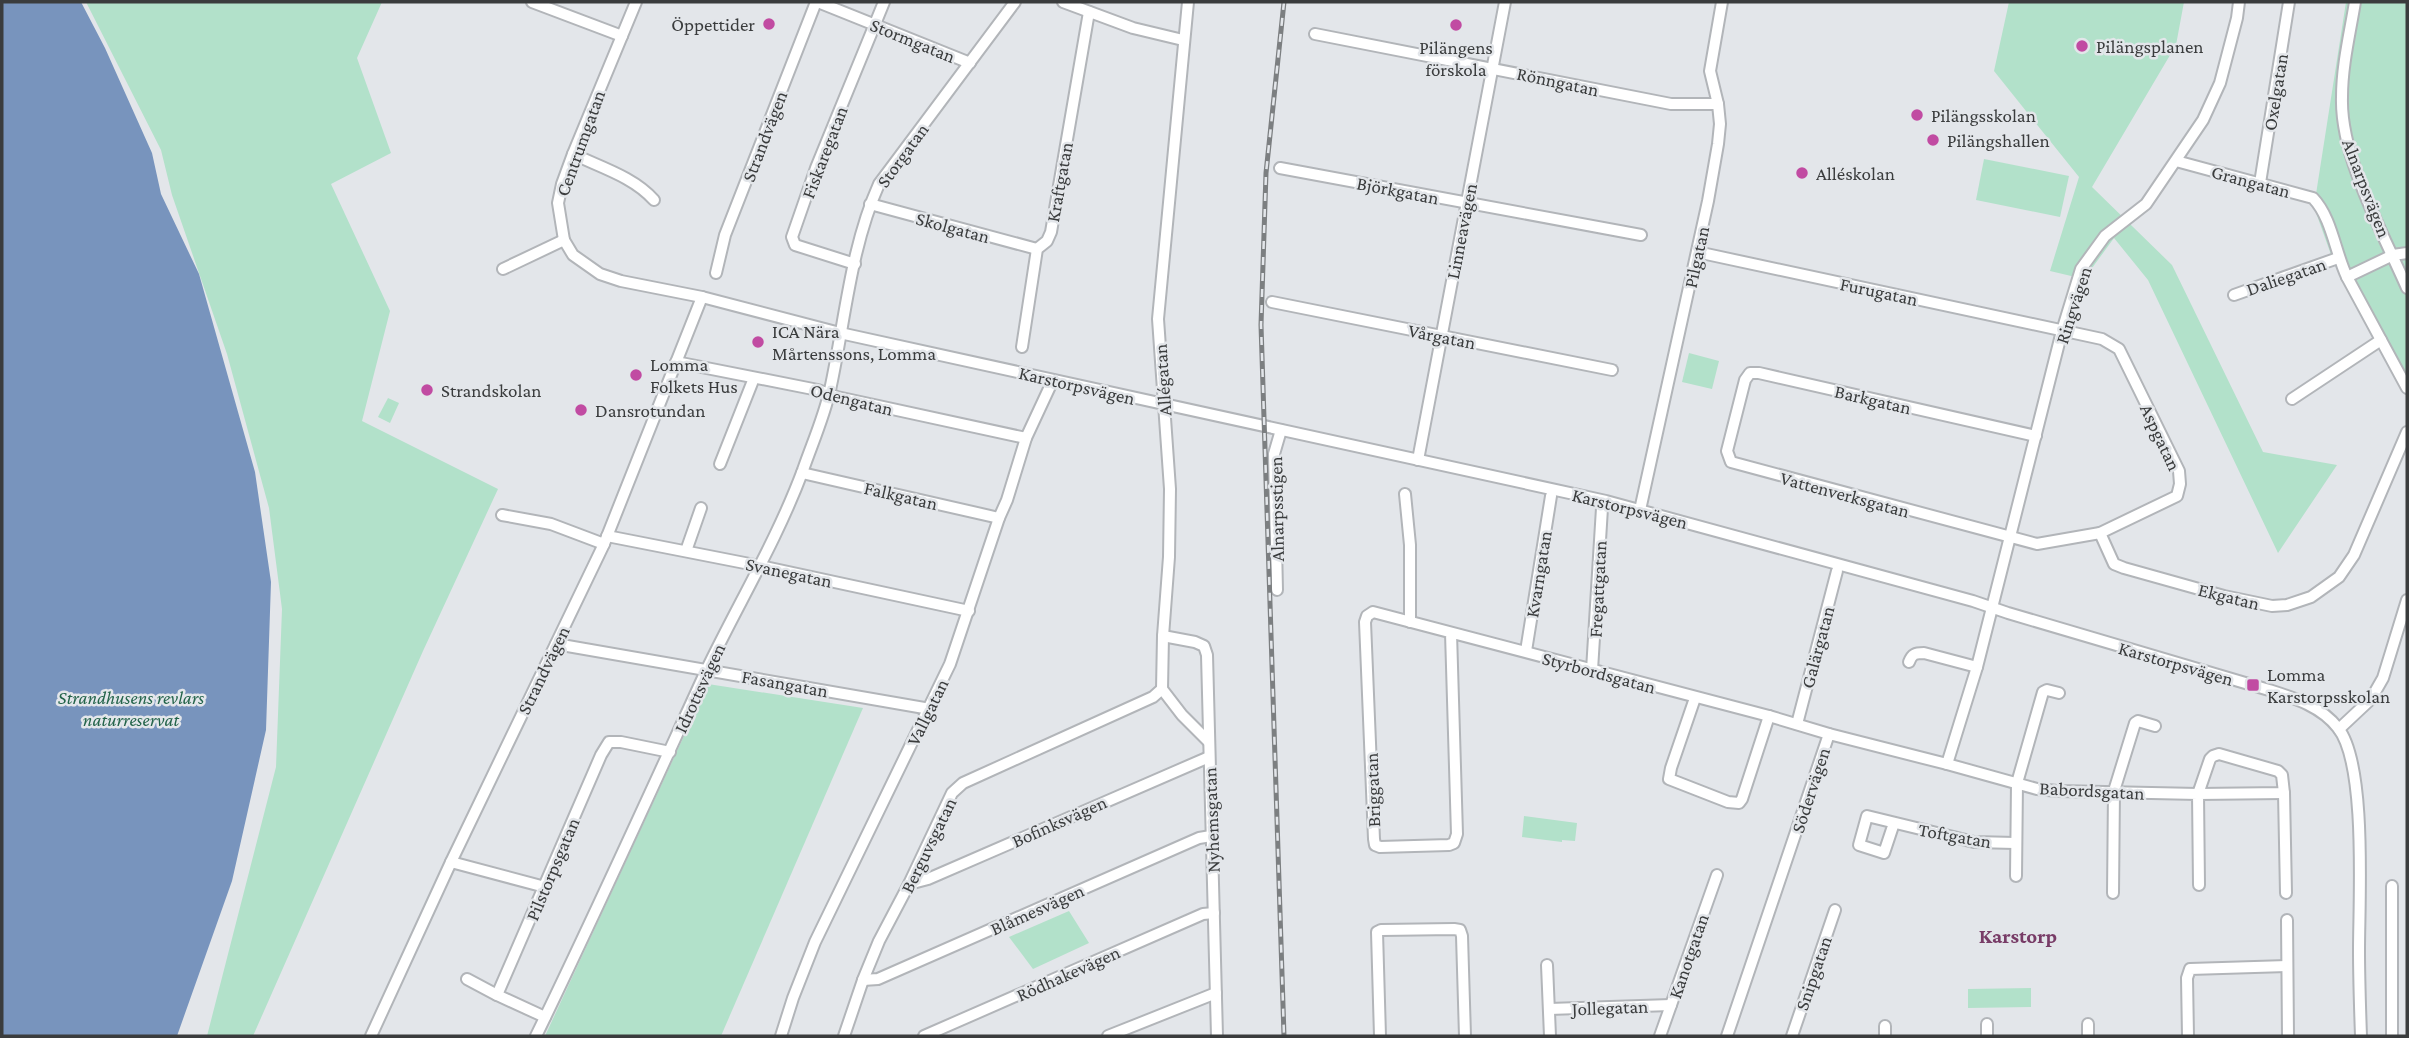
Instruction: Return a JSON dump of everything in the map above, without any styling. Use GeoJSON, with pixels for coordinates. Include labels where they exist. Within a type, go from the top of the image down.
{"type":"FeatureCollection","features":[{"type":"Feature","properties":{"kind":"street"},"geometry":{"type":"LineString","coordinates":[[532,2],[622,36]]}},
{"type":"Feature","properties":{"kind":"street","name":"Centrumgatan"},"geometry":{"type":"LineString","coordinates":[[564,240],[558,203],[562,184],[636,2]]}},
{"type":"Feature","properties":{"kind":"street","name":"Stormgatan"},"geometry":{"type":"LineString","coordinates":[[817,2],[970,63]]}},
{"type":"Feature","properties":{"kind":"street","name":"Strandvägen"},"geometry":{"type":"LineString","coordinates":[[716,273],[725,235],[817,2]]}},
{"type":"Feature","properties":{"kind":"street","name":"Fiskaregatan"},"geometry":{"type":"LineString","coordinates":[[855,264],[795,245],[792,237],[816,167],[884,2]]}},
{"type":"Feature","properties":{"kind":"street","name":"Storgatan"},"geometry":{"type":"LineString","coordinates":[[840,332],[870,204],[878,184],[1015,2]]}},
{"type":"Feature","properties":{"kind":"street"},"geometry":{"type":"LineString","coordinates":[[1063,2],[1133,28],[1183,40]]}},
{"type":"Feature","properties":{"kind":"street","name":"Allégatan"},"geometry":{"type":"LineString","coordinates":[[1162,689],[1170,489],[1158,319],[1188,2]]}},
{"type":"Feature","properties":{"kind":"street","name":"Linneavägen"},"geometry":{"type":"LineString","coordinates":[[1418,460],[1505,2]]}},
{"type":"Feature","properties":{"kind":"street","name":"Pilgatan"},"geometry":{"type":"LineString","coordinates":[[1640,510],[1718,144],[1718,104],[1710,71],[1722,2]]}},
{"type":"Feature","properties":{"kind":"street","name":"Ringvägen"},"geometry":{"type":"LineString","coordinates":[[1992,607],[2074,287],[2089,256],[2105,236],[2146,204],[2203,120],[2220,83],[2239,2]]}},
{"type":"Feature","properties":{"kind":"street","name":"Oxelgatan"},"geometry":{"type":"LineString","coordinates":[[2260,183],[2289,2]]}},
{"type":"Feature","properties":{"kind":"street","name":"Alnarpsvägen"},"geometry":{"type":"LineString","coordinates":[[2355,2],[2343,76],[2345,130],[2358,175],[2407,288]]}},
{"type":"Feature","properties":{"kind":"street","name":"Kraftgatan"},"geometry":{"type":"LineString","coordinates":[[1022,347],[1037,249],[1047,241],[1051,232],[1088,12]]}},
{"type":"Feature","properties":{"kind":"street","name":"Rönngatan"},"geometry":{"type":"LineString","coordinates":[[1315,34],[1671,104],[1718,104]]}},
{"type":"Feature","properties":{"kind":"street"},"geometry":{"type":"LineString","coordinates":[[573,154],[635,184],[654,200]]}},
{"type":"Feature","properties":{"kind":"street","name":"Grangatan"},"geometry":{"type":"LineString","coordinates":[[2176,161],[2313,198],[2321,207],[2338,258]]}},
{"type":"Feature","properties":{"kind":"street","name":"Björkgatan"},"geometry":{"type":"LineString","coordinates":[[1280,168],[1641,235]]}},
{"type":"Feature","properties":{"kind":"street","name":"Skolgatan"},"geometry":{"type":"LineString","coordinates":[[870,204],[1037,249]]}},
{"type":"Feature","properties":{"kind":"street"},"geometry":{"type":"LineString","coordinates":[[503,269],[564,240]]}},
{"type":"Feature","properties":{"kind":"street","name":"Karstorpsvägen"},"geometry":{"type":"LineString","coordinates":[[564,240],[573,255],[600,274],[621,281],[702,297],[840,332],[1640,510],[1992,607],[2293,698],[2326,715],[2339,729],[2353,760],[2357,795],[2361,1036]]}},
{"type":"Feature","properties":{"kind":"street","name":"Furugatan"},"geometry":{"type":"LineString","coordinates":[[1697,252],[2062,331]]}},
{"type":"Feature","properties":{"kind":"street"},"geometry":{"type":"LineString","coordinates":[[2347,277],[2393,255],[2407,253]]}},
{"type":"Feature","properties":{"kind":"street"},"geometry":{"type":"LineString","coordinates":[[2338,258],[2407,388]]}},
{"type":"Feature","properties":{"kind":"street","name":"Daliegatan"},"geometry":{"type":"LineString","coordinates":[[2234,295],[2338,258]]}},
{"type":"Feature","properties":{"kind":"street","name":"Strandvägen"},"geometry":{"type":"LineString","coordinates":[[371,1036],[605,540],[702,297]]}},
{"type":"Feature","properties":{"kind":"street","name":"Vårgatan"},"geometry":{"type":"LineString","coordinates":[[1272,302],[1612,370]]}},
{"type":"Feature","properties":{"kind":"street","name":"Aspgatan"},"geometry":{"type":"LineString","coordinates":[[2010,537],[2037,544],[2100,533],[2177,496],[2179,471],[2119,349],[2102,339],[2062,331]]}},
{"type":"Feature","properties":{"kind":"street","name":"Idrottsvägen"},"geometry":{"type":"LineString","coordinates":[[536,1036],[708,669],[760,566],[802,472],[830,393],[840,332]]}},
{"type":"Feature","properties":{"kind":"street"},"geometry":{"type":"LineString","coordinates":[[2292,398],[2381,340]]}},
{"type":"Feature","properties":{"kind":"street","name":"Odengatan"},"geometry":{"type":"LineString","coordinates":[[676,362],[830,393],[837,397],[1026,438]]}},
{"type":"Feature","properties":{"kind":"street","name":"Barkgatan"},"geometry":{"type":"LineString","coordinates":[[1737,411],[1745,380],[1750,373],[1759,373],[2036,436]]}},
{"type":"Feature","properties":{"kind":"street"},"geometry":{"type":"LineString","coordinates":[[720,464],[754,378]]}},
{"type":"Feature","properties":{"kind":"street","name":"Vallgatan"},"geometry":{"type":"LineString","coordinates":[[781,1036],[815,942],[950,664],[1026,438],[1053,380]]}},
{"type":"Feature","properties":{"kind":"street","name":"Vattenverksgatan"},"geometry":{"type":"LineString","coordinates":[[1737,411],[1727,452],[1731,462],[1739,466],[2010,537]]}},
{"type":"Feature","properties":{"kind":"street","name":"Alnarpsstigen"},"geometry":{"type":"LineString","coordinates":[[1277,590],[1274,454],[1281,430]]}},
{"type":"Feature","properties":{"kind":"street","name":"Ekgatan"},"geometry":{"type":"LineString","coordinates":[[2100,533],[2114,564],[2124,568],[2224,596],[2272,606],[2287,605],[2311,597],[2339,577],[2354,555],[2407,432]]}},
{"type":"Feature","properties":{"kind":"street","name":"Falkgatan"},"geometry":{"type":"LineString","coordinates":[[802,472],[999,518]]}},
{"type":"Feature","properties":{"kind":"street"},"geometry":{"type":"LineString","coordinates":[[1405,494],[1411,559],[1410,622]]}},
{"type":"Feature","properties":{"kind":"street","name":"Kvarngatan"},"geometry":{"type":"LineString","coordinates":[[1526,651],[1551,496]]}},
{"type":"Feature","properties":{"kind":"street"},"geometry":{"type":"LineString","coordinates":[[686,551],[701,508]]}},
{"type":"Feature","properties":{"kind":"street","name":"Fregattgatan"},"geometry":{"type":"LineString","coordinates":[[1592,670],[1602,508]]}},
{"type":"Feature","properties":{"kind":"street","name":"Svanegatan"},"geometry":{"type":"LineString","coordinates":[[502,515],[551,524],[605,540],[686,551],[970,611]]}},
{"type":"Feature","properties":{"kind":"street","name":"Galärgatan"},"geometry":{"type":"LineString","coordinates":[[1797,724],[1838,571]]}},
{"type":"Feature","properties":{"kind":"street"},"geometry":{"type":"LineString","coordinates":[[2339,729],[2371,699],[2383,678],[2407,600]]}},
{"type":"Feature","properties":{"kind":"street"},"geometry":{"type":"LineString","coordinates":[[1947,764],[1977,667],[1992,607]]}},
{"type":"Feature","properties":{"kind":"street","name":"Styrbordsgatan"},"geometry":{"type":"LineString","coordinates":[[1370,614],[1377,612],[1829,734]]}},
{"type":"Feature","properties":{"kind":"street","name":"Briggatan"},"geometry":{"type":"LineString","coordinates":[[1370,614],[1365,622],[1374,839],[1375,845],[1380,847],[1449,845],[1454,843],[1457,834],[1451,633]]}},
{"type":"Feature","properties":{"kind":"street","name":"Nyhemsgatan"},"geometry":{"type":"LineString","coordinates":[[1163,636],[1195,642],[1204,646],[1207,655],[1217,1036]]}},
{"type":"Feature","properties":{"kind":"street","name":"Fasangatan"},"geometry":{"type":"LineString","coordinates":[[556,644],[930,709]]}},
{"type":"Feature","properties":{"kind":"street"},"geometry":{"type":"LineString","coordinates":[[1909,663],[1916,653],[1924,653],[1977,667]]}},
{"type":"Feature","properties":{"kind":"street"},"geometry":{"type":"LineString","coordinates":[[1162,689],[1182,715],[1209,742]]}},
{"type":"Feature","properties":{"kind":"street","name":"Berguvsgatan"},"geometry":{"type":"LineString","coordinates":[[844,1036],[879,941],[952,793],[963,783],[1153,697],[1162,689]]}},
{"type":"Feature","properties":{"kind":"street"},"geometry":{"type":"LineString","coordinates":[[2016,876],[2017,783],[2043,692],[2047,690],[2059,693]]}},
{"type":"Feature","properties":{"kind":"street"},"geometry":{"type":"LineString","coordinates":[[1695,698],[1669,779],[1728,802],[1739,803],[1742,799],[1769,716]]}},
{"type":"Feature","properties":{"kind":"street"},"geometry":{"type":"LineString","coordinates":[[2113,893],[2114,791],[2135,723],[2138,721],[2155,726]]}},
{"type":"Feature","properties":{"kind":"street","name":"Södervägen"},"geometry":{"type":"LineString","coordinates":[[1727,1036],[1829,734],[1947,764]]}},
{"type":"Feature","properties":{"kind":"street","name":"Pilstorpsgatan"},"geometry":{"type":"LineString","coordinates":[[497,995],[608,743],[621,742],[670,752]]}},
{"type":"Feature","properties":{"kind":"street"},"geometry":{"type":"LineString","coordinates":[[2199,885],[2198,794],[2210,759],[2213,755],[2220,754],[2278,771],[2282,775],[2286,893]]}},
{"type":"Feature","properties":{"kind":"street","name":"Bofinksvägen"},"geometry":{"type":"LineString","coordinates":[[909,884],[928,879],[1209,757]]}},
{"type":"Feature","properties":{"kind":"street","name":"Babordsgatan"},"geometry":{"type":"LineString","coordinates":[[1947,764],[2037,789],[2057,791],[2284,793]]}},
{"type":"Feature","properties":{"kind":"street","name":"Toftgatan"},"geometry":{"type":"LineString","coordinates":[[1895,823],[1974,842],[2015,843]]}},
{"type":"Feature","properties":{"kind":"street","name":"Blåmesvägen"},"geometry":{"type":"LineString","coordinates":[[863,980],[878,979],[1199,838],[1211,836]]}},
{"type":"Feature","properties":{"kind":"street"},"geometry":{"type":"LineString","coordinates":[[451,862],[545,887]]}},
{"type":"Feature","properties":{"kind":"street","name":"Kanotgatan"},"geometry":{"type":"LineString","coordinates":[[1660,1036],[1717,875]]}},
{"type":"Feature","properties":{"kind":"street"},"geometry":{"type":"LineString","coordinates":[[2392,886],[2392,1036]]}},
{"type":"Feature","properties":{"kind":"street","name":"Snipgatan"},"geometry":{"type":"LineString","coordinates":[[1792,1036],[1835,910]]}},
{"type":"Feature","properties":{"kind":"street","name":"Rödhakevägen"},"geometry":{"type":"LineString","coordinates":[[924,1036],[1203,914],[1213,913]]}},
{"type":"Feature","properties":{"kind":"street"},"geometry":{"type":"LineString","coordinates":[[2287,920],[2288,1036]]}},
{"type":"Feature","properties":{"kind":"street"},"geometry":{"type":"LineString","coordinates":[[1380,1036],[1377,932],[1454,929],[1460,930],[1462,936],[1465,1036]]}},
{"type":"Feature","properties":{"kind":"street","name":"Jollegatan"},"geometry":{"type":"LineString","coordinates":[[1547,965],[1550,1036]]}},
{"type":"Feature","properties":{"kind":"street"},"geometry":{"type":"LineString","coordinates":[[2188,1036],[2187,978],[2190,969],[2287,966]]}},
{"type":"Feature","properties":{"kind":"street"},"geometry":{"type":"LineString","coordinates":[[467,979],[545,1017]]}},
{"type":"Feature","properties":{"kind":"street"},"geometry":{"type":"LineString","coordinates":[[1108,1036],[1216,993]]}},
{"type":"Feature","properties":{"kind":"street","name":"Jollegatan"},"geometry":{"type":"LineString","coordinates":[[1549,1009],[1671,1005]]}},
{"type":"Feature","properties":{"kind":"green space"},"geometry":{"type":"Polygon","coordinates":[[[86,2],[382,2],[357,58],[391,153],[331,184],[390,311],[362,421],[498,489],[423,651],[253,1036],[207,1036],[276,767],[282,609],[269,508],[227,354],[172,195],[161,150],[86,2]]]}},
{"type":"Feature","properties":{"kind":"green space"},"geometry":{"type":"Polygon","coordinates":[[[2009,2],[2184,2],[2176,45],[2092,187],[2172,265],[2263,452],[2337,465],[2278,553],[2148,280],[2114,238],[2084,279],[2050,271],[2079,177],[1994,71],[2009,2]]]}},
{"type":"Feature","properties":{"kind":"green space"},"geometry":{"type":"Polygon","coordinates":[[[2346,2],[2407,2],[2407,396],[2334,263],[2314,207],[2346,2]]]}},
{"type":"Feature","properties":{"kind":"green space"},"geometry":{"type":"Polygon","coordinates":[[[1984,159],[2069,176],[2060,217],[1976,200],[1984,159]]]}},
{"type":"Feature","properties":{"kind":"green space"},"geometry":{"type":"Polygon","coordinates":[[[1689,353],[1719,361],[1712,389],[1682,382],[1689,353]]]}},
{"type":"Feature","properties":{"kind":"green space"},"geometry":{"type":"Polygon","coordinates":[[[388,398],[399,403],[390,423],[378,417],[388,398]]]}},
{"type":"Feature","properties":{"kind":"green space"},"geometry":{"type":"Polygon","coordinates":[[[708,684],[863,708],[721,1036],[545,1036],[708,684]]]}},
{"type":"Feature","properties":{"kind":"green space"},"geometry":{"type":"Polygon","coordinates":[[[1524,816],[1577,823],[1575,841],[1522,837],[1524,816]]]}},
{"type":"Feature","properties":{"kind":"green space"},"geometry":{"type":"Polygon","coordinates":[[[1069,911],[1089,943],[1033,969],[1009,937],[1069,911]]]}},
{"type":"Feature","properties":{"kind":"green space"},"geometry":{"type":"Polygon","coordinates":[[[2031,988],[2031,1007],[1968,1008],[1968,989],[2031,988]]]}},
{"type":"Feature","properties":{"kind":"water"},"geometry":{"type":"Polygon","coordinates":[[[2,2],[81,2],[105,48],[152,153],[161,194],[199,274],[255,472],[271,582],[266,730],[232,881],[177,1036],[2,1036],[2,2]]]}},
{"type":"Feature","properties":{"kind":"railway"},"geometry":{"type":"LineString","coordinates":[[1284,2],[1266,173],[1261,325],[1284,1036]]}},
{"type":"Feature","properties":{"kind":"place","name":"Öppettider"},"geometry":{"type":"Point","coordinates":[769,24]}},
{"type":"Feature","properties":{"kind":"place","name":"Pilängens förskola"},"geometry":{"type":"Point","coordinates":[1456,25]}},
{"type":"Feature","properties":{"kind":"place","name":"Pilängsplanen"},"geometry":{"type":"Point","coordinates":[2082,46]}},
{"type":"Feature","properties":{"kind":"place","name":"Pilängsskolan"},"geometry":{"type":"Point","coordinates":[1917,115]}},
{"type":"Feature","properties":{"kind":"place","name":"Pilängshallen"},"geometry":{"type":"Point","coordinates":[1933,140]}},
{"type":"Feature","properties":{"kind":"place","name":"Alléskolan"},"geometry":{"type":"Point","coordinates":[1802,173]}},
{"type":"Feature","properties":{"kind":"place","name":"ICA Nära Mårtenssons, Lomma"},"geometry":{"type":"Point","coordinates":[758,342]}},
{"type":"Feature","properties":{"kind":"place","name":"Lomma Folkets Hus"},"geometry":{"type":"Point","coordinates":[636,375]}},
{"type":"Feature","properties":{"kind":"place","name":"Strandskolan"},"geometry":{"type":"Point","coordinates":[427,390]}},
{"type":"Feature","properties":{"kind":"place","name":"Dansrotundan"},"geometry":{"type":"Point","coordinates":[581,410]}},
{"type":"Feature","properties":{"kind":"place","name":"Lomma Karstorpsskolan"},"geometry":{"type":"Point","coordinates":[2253,685]}},
{"type":"Feature","properties":{"kind":"district","name":"Karstorp"},"geometry":{"type":"Point","coordinates":[2018,936]}},
{"type":"Feature","properties":{"kind":"park label","name":"Strandhusens revlars naturreservat"},"geometry":{"type":"Point","coordinates":[131,708]}}]}
